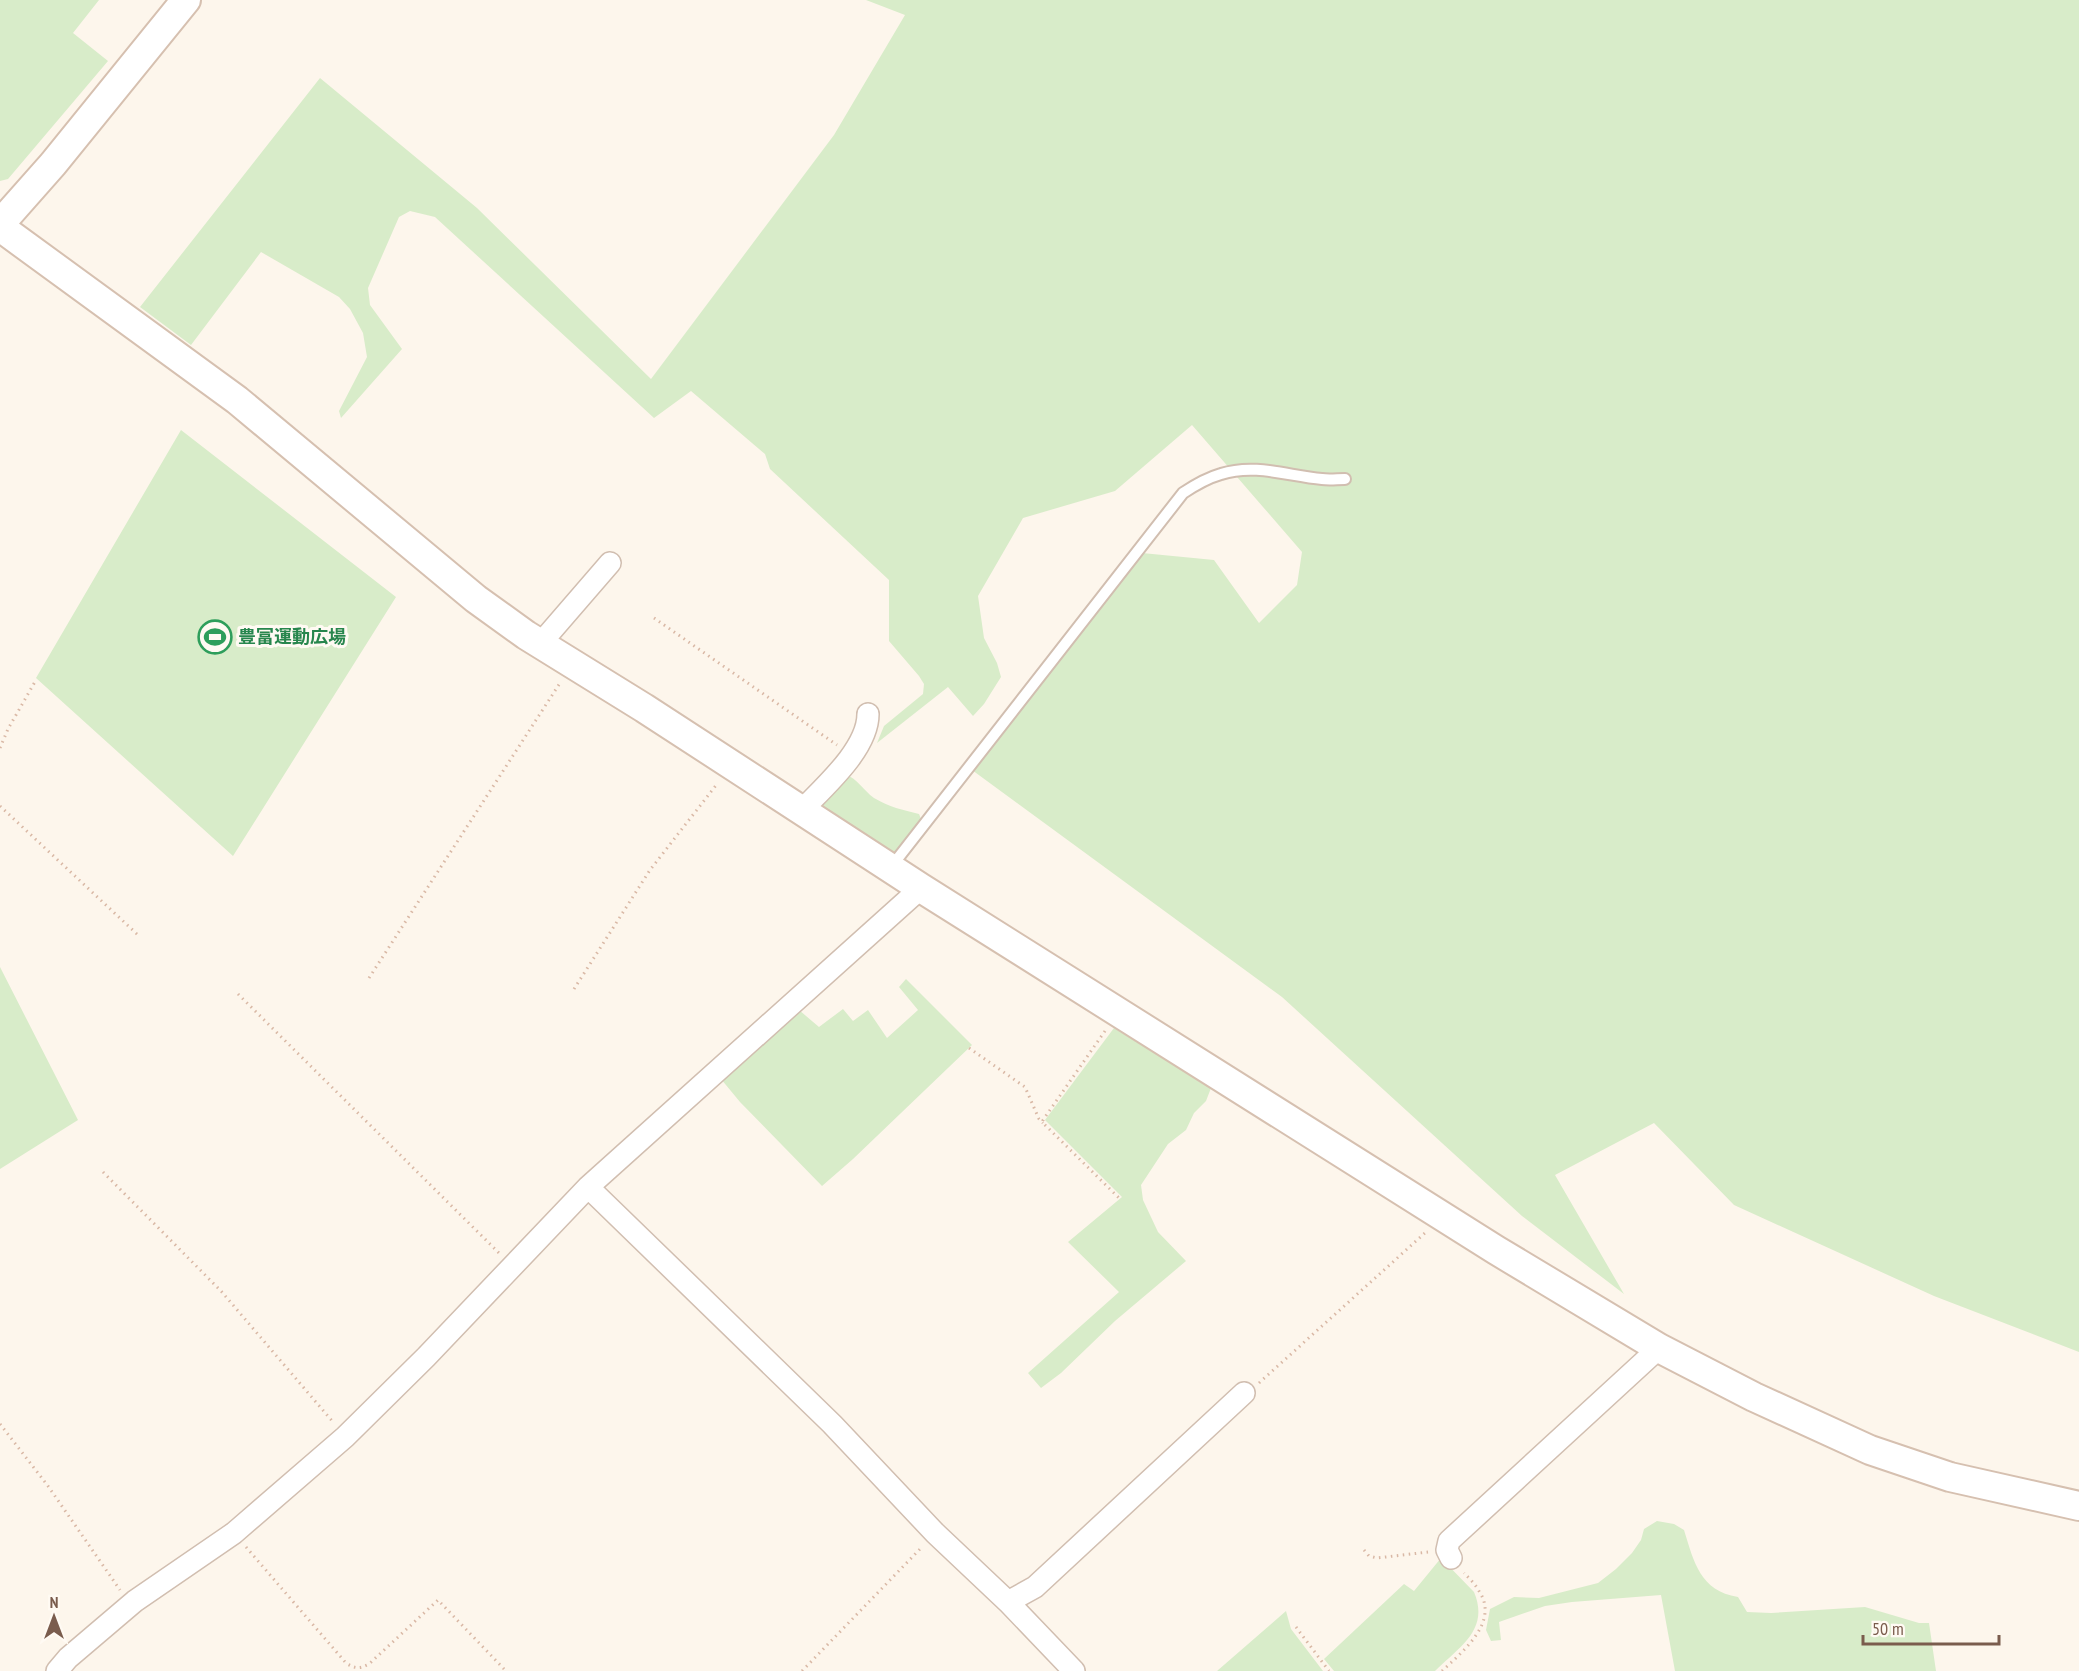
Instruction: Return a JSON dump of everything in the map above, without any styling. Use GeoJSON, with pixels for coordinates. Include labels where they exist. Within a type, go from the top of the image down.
{"type":"FeatureCollection","features":[{"type":"Feature","properties":{"kind":"street"},"geometry":{"type":"LineString","coordinates":[[186,0],[53,164],[0,225],[237,400],[476,599],[540,644],[921,888],[1443,1217],[1659,1348],[1754,1397],[1870,1450],[1950,1477],[2079,1506]]}},
{"type":"Feature","properties":{"kind":"street"},"geometry":{"type":"LineString","coordinates":[[540,644],[610,563]]}},
{"type":"Feature","properties":{"kind":"street"},"geometry":{"type":"LineString","coordinates":[[801,811],[852,755],[864,736],[868,714]]}},
{"type":"Feature","properties":{"kind":"street"},"geometry":{"type":"LineString","coordinates":[[57,1671],[68,1658],[130,1605],[234,1533],[345,1437],[426,1357],[588,1187],[921,888]]}},
{"type":"Feature","properties":{"kind":"street"},"geometry":{"type":"LineString","coordinates":[[588,1187],[832,1424],[935,1533],[1008,1602],[1074,1671]]}},
{"type":"Feature","properties":{"kind":"street"},"geometry":{"type":"LineString","coordinates":[[1449,1554],[1449,1541],[1659,1348]]}},
{"type":"Feature","properties":{"kind":"street"},"geometry":{"type":"LineString","coordinates":[[1008,1602],[1035,1587],[1244,1393]]}},
{"type":"Feature","properties":{"kind":"lane"},"geometry":{"type":"LineString","coordinates":[[890,868],[1184,493],[1202,481],[1222,473],[1241,471],[1283,472],[1323,480],[1345,479]]}},
{"type":"Feature","properties":{"kind":"path"},"geometry":{"type":"LineString","coordinates":[[654,618],[852,755]]}},
{"type":"Feature","properties":{"kind":"path"},"geometry":{"type":"LineString","coordinates":[[369,978],[572,663]]}},
{"type":"Feature","properties":{"kind":"path"},"geometry":{"type":"LineString","coordinates":[[0,748],[8,729],[36,680]]}},
{"type":"Feature","properties":{"kind":"path"},"geometry":{"type":"LineString","coordinates":[[574,989],[650,870],[732,765]]}},
{"type":"Feature","properties":{"kind":"path"},"geometry":{"type":"LineString","coordinates":[[0,806],[138,935]]}},
{"type":"Feature","properties":{"kind":"path"},"geometry":{"type":"LineString","coordinates":[[238,994],[512,1266]]}},
{"type":"Feature","properties":{"kind":"path"},"geometry":{"type":"LineString","coordinates":[[1043,1123],[1043,1118],[1119,1012]]}},
{"type":"Feature","properties":{"kind":"path"},"geometry":{"type":"LineString","coordinates":[[969,1048],[1025,1087],[1039,1119],[1120,1199]]}},
{"type":"Feature","properties":{"kind":"path"},"geometry":{"type":"LineString","coordinates":[[103,1172],[220,1291],[345,1437]]}},
{"type":"Feature","properties":{"kind":"path"},"geometry":{"type":"LineString","coordinates":[[1244,1393],[1255,1386],[1443,1217]]}},
{"type":"Feature","properties":{"kind":"path"},"geometry":{"type":"LineString","coordinates":[[0,1424],[48,1486],[130,1605]]}},
{"type":"Feature","properties":{"kind":"path"},"geometry":{"type":"LineString","coordinates":[[234,1533],[346,1663],[356,1671]]}},
{"type":"Feature","properties":{"kind":"path"},"geometry":{"type":"LineString","coordinates":[[802,1671],[935,1533]]}},
{"type":"Feature","properties":{"kind":"path"},"geometry":{"type":"LineString","coordinates":[[1364,1550],[1369,1556],[1377,1558],[1449,1554],[1479,1590],[1485,1610],[1484,1622],[1478,1634],[1442,1671]]}},
{"type":"Feature","properties":{"kind":"path"},"geometry":{"type":"LineString","coordinates":[[352,1667],[361,1668],[369,1664],[438,1600],[506,1671]]}},
{"type":"Feature","properties":{"kind":"path"},"geometry":{"type":"LineString","coordinates":[[1296,1627],[1329,1671]]}},
{"type":"Feature","properties":{"kind":"green space"},"geometry":{"type":"Polygon","coordinates":[[[0,0],[99,0],[73,33],[108,61],[8,179],[0,181],[0,0]]]}},
{"type":"Feature","properties":{"kind":"green space"},"geometry":{"type":"Polygon","coordinates":[[[866,0],[2079,0],[2079,1352],[1934,1296],[1734,1205],[1654,1123],[1555,1175],[1624,1294],[1522,1216],[1282,997],[972,770],[1142,553],[1214,560],[1259,623],[1297,585],[1302,552],[1192,425],[1115,491],[1023,518],[978,596],[984,638],[997,663],[1001,677],[984,704],[973,716],[948,687],[877,743],[884,726],[923,694],[924,684],[889,641],[889,580],[770,469],[765,454],[691,391],[654,418],[435,217],[410,211],[399,217],[368,288],[370,305],[402,349],[341,418],[339,411],[367,357],[363,333],[350,309],[339,297],[261,252],[191,345],[140,307],[320,78],[477,208],[651,379],[834,135],[905,15],[866,0]]]}},
{"type":"Feature","properties":{"kind":"green space","name":"豊富運動広場"},"geometry":{"type":"Polygon","coordinates":[[[181,430],[396,597],[233,856],[36,678],[181,430]]]}},
{"type":"Feature","properties":{"kind":"green space"},"geometry":{"type":"Polygon","coordinates":[[[845,774],[874,798],[896,808],[919,814],[921,819],[895,855],[820,808],[819,802],[845,774]]]}},
{"type":"Feature","properties":{"kind":"green space"},"geometry":{"type":"Polygon","coordinates":[[[0,967],[78,1120],[0,1169],[0,967]]]}},
{"type":"Feature","properties":{"kind":"green space"},"geometry":{"type":"Polygon","coordinates":[[[906,979],[972,1045],[822,1186],[740,1102],[721,1079],[799,1010],[819,1027],[843,1009],[853,1021],[868,1010],[887,1038],[918,1010],[899,987],[906,979]]]}},
{"type":"Feature","properties":{"kind":"green space"},"geometry":{"type":"Polygon","coordinates":[[[1114,1028],[1211,1088],[1206,1101],[1194,1113],[1186,1130],[1168,1144],[1141,1185],[1143,1200],[1158,1232],[1186,1261],[1115,1321],[1061,1373],[1041,1388],[1028,1373],[1119,1292],[1068,1242],[1122,1197],[1045,1120],[1114,1028]]]}},
{"type":"Feature","properties":{"kind":"green space"},"geometry":{"type":"Polygon","coordinates":[[[1657,1521],[1674,1524],[1684,1530],[1700,1573],[1715,1588],[1725,1594],[1738,1597],[1747,1612],[1771,1613],[1865,1607],[1919,1623],[1929,1623],[1936,1671],[1675,1671],[1661,1595],[1545,1606],[1499,1622],[1501,1640],[1491,1641],[1486,1630],[1490,1609],[1514,1597],[1539,1598],[1598,1583],[1632,1553],[1641,1540],[1644,1529],[1657,1521]]]}},
{"type":"Feature","properties":{"kind":"green space"},"geometry":{"type":"Polygon","coordinates":[[[1441,1558],[1474,1592],[1478,1605],[1478,1617],[1470,1637],[1435,1671],[1334,1671],[1324,1659],[1404,1584],[1414,1591],[1441,1558]]]}},
{"type":"Feature","properties":{"kind":"green space"},"geometry":{"type":"Polygon","coordinates":[[[1286,1611],[1291,1629],[1323,1671],[1217,1671],[1286,1611]]]}},
{"type":"Feature","properties":{"kind":"place","name":"豊富運動広場"},"geometry":{"type":"Point","coordinates":[215,637]}}]}
